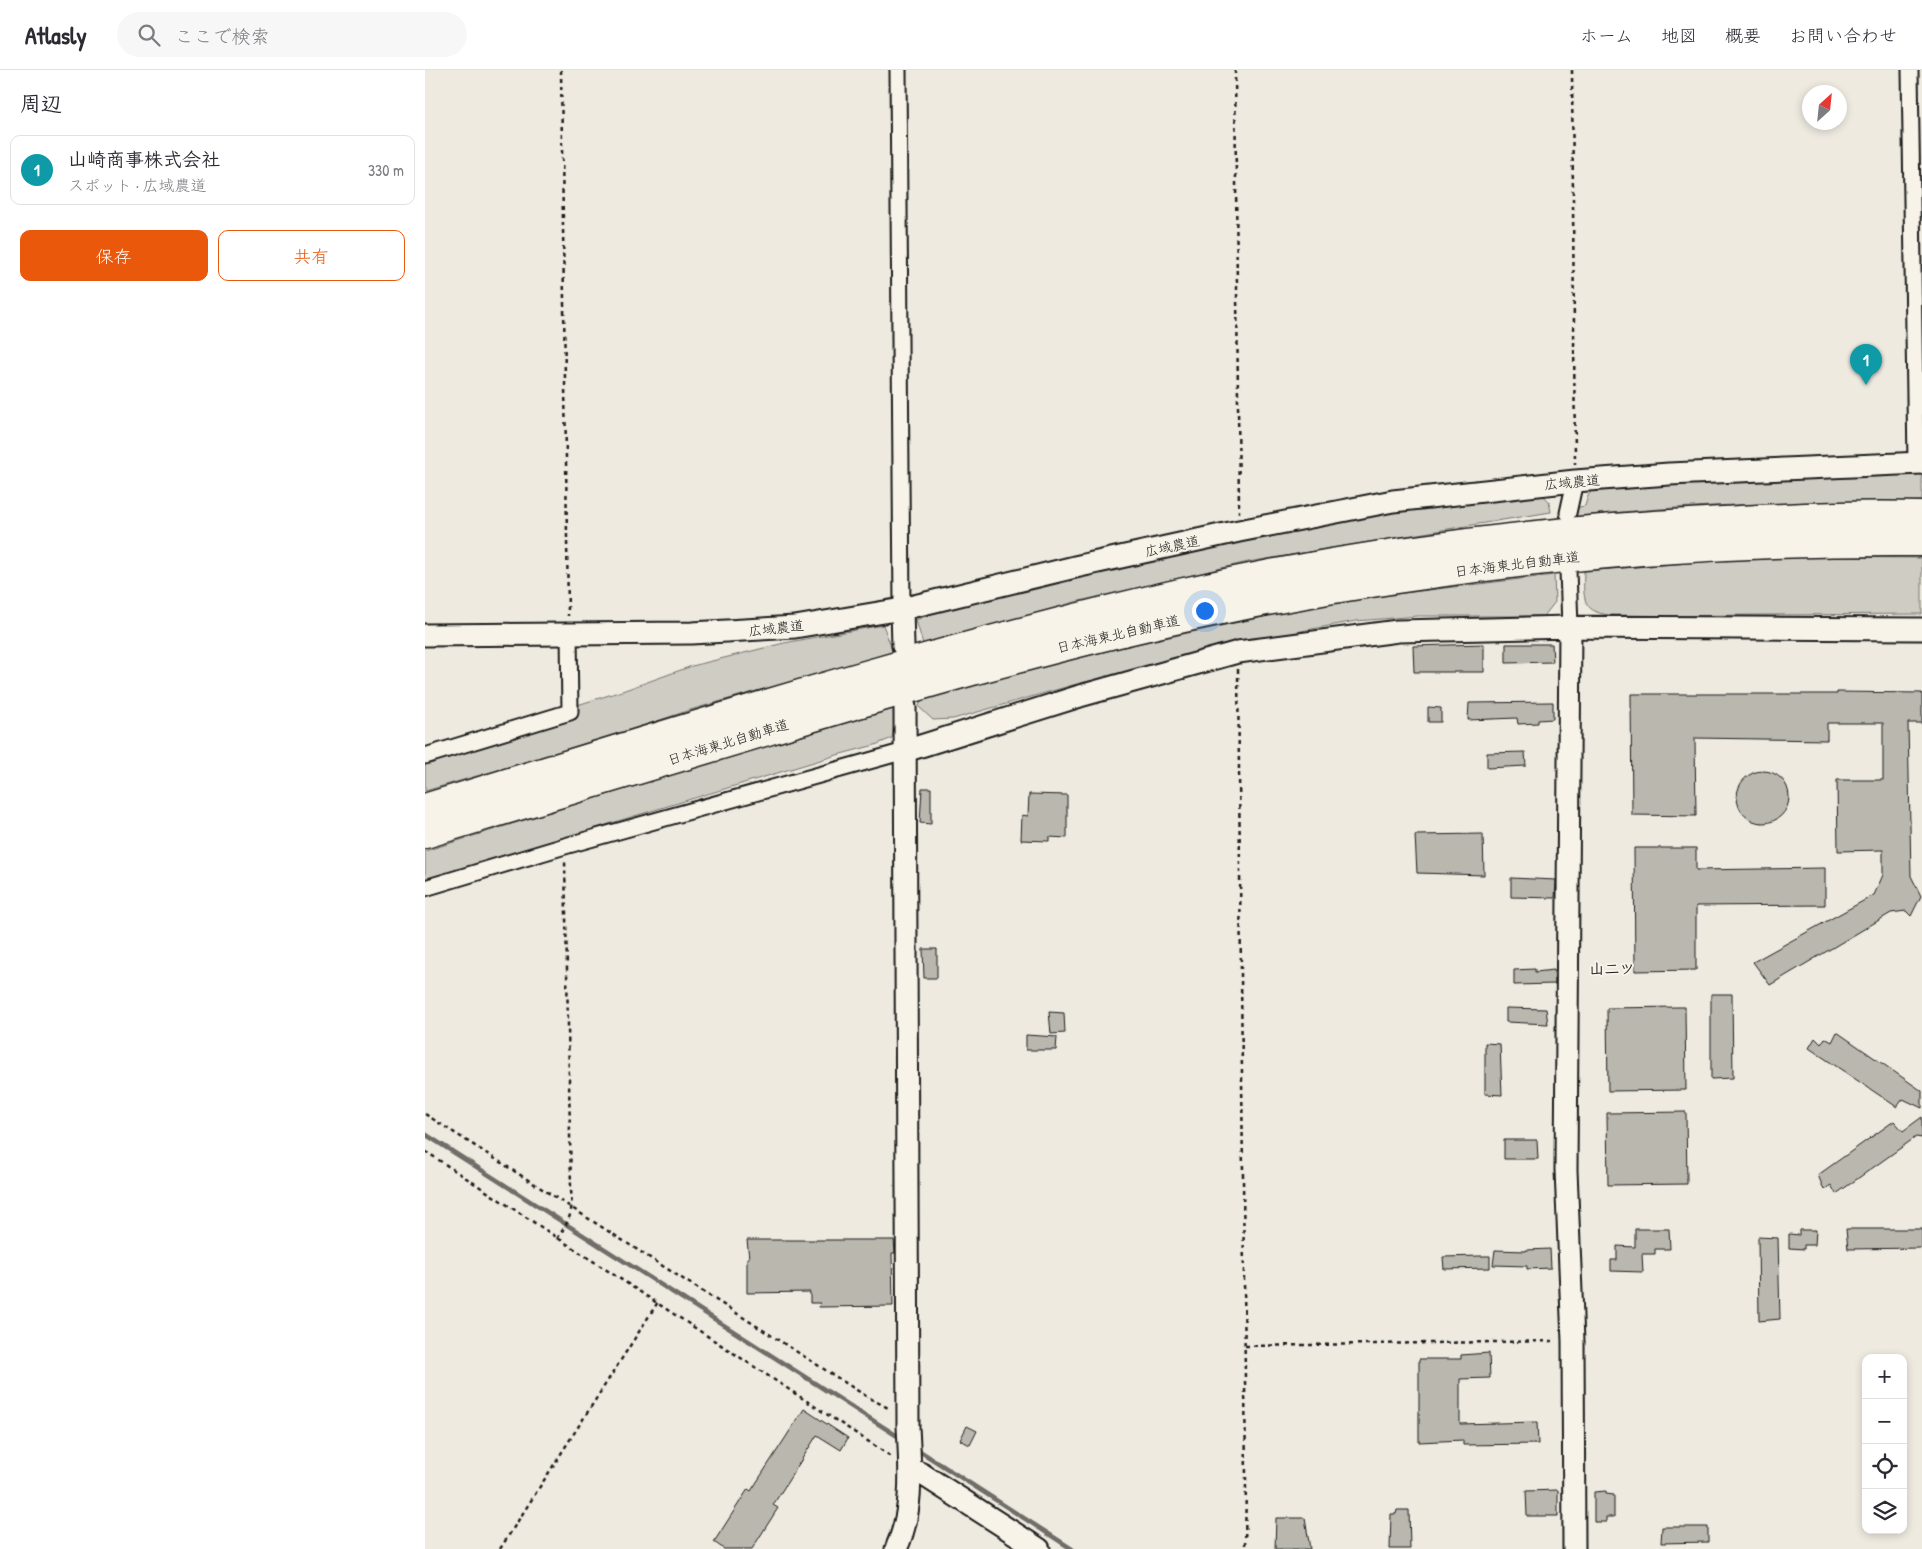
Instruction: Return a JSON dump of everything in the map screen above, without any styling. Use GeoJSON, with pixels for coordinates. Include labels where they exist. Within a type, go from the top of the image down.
{"type":"FeatureCollection","features":[{"type":"Feature","properties":{"kind":"highway","name":"日本海東北自動車道"},"geometry":{"type":"LineString","coordinates":[[425,808],[887,668],[1067,620],[1184,592],[1278,574],[1474,542],[1567,532],[1805,517],[1922,516]]}},
{"type":"Feature","properties":{"kind":"highway","name":"日本海東北自動車道"},"geometry":{"type":"LineString","coordinates":[[425,834],[883,696],[988,667],[1070,645],[1273,600],[1372,582],[1557,558],[1662,549],[1805,542],[1922,542]]}},
{"type":"Feature","properties":{"kind":"street"},"geometry":{"type":"LineString","coordinates":[[898,70],[903,646]]}},
{"type":"Feature","properties":{"kind":"street"},"geometry":{"type":"LineString","coordinates":[[1910,70],[1919,463]]}},
{"type":"Feature","properties":{"kind":"street","name":"広域農道"},"geometry":{"type":"LineString","coordinates":[[425,635],[744,631],[795,627],[902,609],[1075,567],[1239,531],[1393,501],[1575,481],[1669,474],[1919,463]]}},
{"type":"Feature","properties":{"kind":"street"},"geometry":{"type":"LineString","coordinates":[[1568,512],[1575,481]]}},
{"type":"Feature","properties":{"kind":"street"},"geometry":{"type":"LineString","coordinates":[[1568,570],[1570,627],[1566,1170],[1573,1341],[1574,1549]]}},
{"type":"Feature","properties":{"kind":"street"},"geometry":{"type":"LineString","coordinates":[[425,888],[565,846],[905,750],[1080,696],[1238,652],[1398,631],[1570,627],[1922,629]]}},
{"type":"Feature","properties":{"kind":"street"},"geometry":{"type":"LineString","coordinates":[[425,756],[570,712],[569,633]]}},
{"type":"Feature","properties":{"kind":"street"},"geometry":{"type":"LineString","coordinates":[[896,1549],[903,1535],[908,1513],[910,1462],[908,1422],[905,707]]}},
{"type":"Feature","properties":{"kind":"street"},"geometry":{"type":"LineString","coordinates":[[910,1462],[922,1474],[1039,1549]]}},
{"type":"Feature","properties":{"kind":"path"},"geometry":{"type":"LineString","coordinates":[[561,70],[569,633]]}},
{"type":"Feature","properties":{"kind":"path"},"geometry":{"type":"LineString","coordinates":[[1235,70],[1239,531]]}},
{"type":"Feature","properties":{"kind":"path"},"geometry":{"type":"LineString","coordinates":[[1572,70],[1575,481]]}},
{"type":"Feature","properties":{"kind":"path"},"geometry":{"type":"LineString","coordinates":[[1238,652],[1245,1346],[1245,1549]]}},
{"type":"Feature","properties":{"kind":"path"},"geometry":{"type":"LineString","coordinates":[[557,1238],[573,1208],[571,1190],[565,846]]}},
{"type":"Feature","properties":{"kind":"path"},"geometry":{"type":"LineString","coordinates":[[425,1114],[908,1422]]}},
{"type":"Feature","properties":{"kind":"path"},"geometry":{"type":"LineString","coordinates":[[425,1151],[557,1238],[910,1462]]}},
{"type":"Feature","properties":{"kind":"path"},"geometry":{"type":"LineString","coordinates":[[500,1549],[658,1302]]}},
{"type":"Feature","properties":{"kind":"path"},"geometry":{"type":"LineString","coordinates":[[1245,1346],[1573,1341]]}},
{"type":"Feature","properties":{"kind":"shaded area"},"geometry":{"type":"Polygon","coordinates":[[[1922,468],[1922,501],[1705,506],[1575,517],[1574,508],[1585,506],[1588,496],[1596,484],[1922,468]]]}},
{"type":"Feature","properties":{"kind":"shaded area"},"geometry":{"type":"Polygon","coordinates":[[[1536,489],[1549,501],[1551,512],[1248,562],[1075,602],[923,644],[916,620],[977,594],[1265,530],[1536,489]]]}},
{"type":"Feature","properties":{"kind":"shaded area"},"geometry":{"type":"Polygon","coordinates":[[[1802,557],[1922,558],[1922,614],[1617,616],[1591,609],[1585,598],[1584,571],[1716,561],[1802,557]]]}},
{"type":"Feature","properties":{"kind":"shaded area"},"geometry":{"type":"Polygon","coordinates":[[[1554,575],[1555,602],[1544,616],[1418,616],[1356,621],[1301,631],[1193,658],[1080,683],[953,719],[933,720],[919,707],[921,699],[1076,657],[1337,601],[1554,575]]]}},
{"type":"Feature","properties":{"kind":"shaded area"},"geometry":{"type":"Polygon","coordinates":[[[883,625],[893,652],[690,710],[594,742],[425,791],[425,753],[625,690],[692,666],[784,643],[883,625]]]}},
{"type":"Feature","properties":{"kind":"shaded area"},"geometry":{"type":"Polygon","coordinates":[[[893,709],[895,716],[892,738],[875,745],[618,821],[425,883],[425,851],[893,709]]]}},
{"type":"Feature","properties":{"kind":"building"},"geometry":{"type":"Polygon","coordinates":[[[1484,644],[1484,672],[1414,672],[1413,646],[1484,644]]]}},
{"type":"Feature","properties":{"kind":"building"},"geometry":{"type":"Polygon","coordinates":[[[1506,644],[1552,644],[1553,662],[1506,663],[1506,644]]]}},
{"type":"Feature","properties":{"kind":"building"},"geometry":{"type":"Polygon","coordinates":[[[1837,692],[1922,693],[1922,723],[1908,723],[1911,876],[1921,896],[1911,916],[1906,911],[1891,913],[1770,985],[1753,962],[1874,895],[1883,875],[1883,850],[1838,851],[1837,780],[1883,780],[1883,723],[1827,723],[1827,740],[1695,738],[1696,816],[1632,815],[1631,694],[1837,694],[1837,692]]]}},
{"type":"Feature","properties":{"kind":"building"},"geometry":{"type":"Polygon","coordinates":[[[1553,702],[1553,719],[1538,720],[1538,723],[1518,724],[1517,718],[1468,720],[1469,703],[1553,702]]]}},
{"type":"Feature","properties":{"kind":"building"},"geometry":{"type":"Polygon","coordinates":[[[1428,707],[1441,708],[1441,722],[1428,722],[1428,707]]]}},
{"type":"Feature","properties":{"kind":"building"},"geometry":{"type":"Polygon","coordinates":[[[1525,752],[1526,766],[1487,768],[1487,753],[1525,752]]]}},
{"type":"Feature","properties":{"kind":"building"},"geometry":{"type":"Polygon","coordinates":[[[1763,771],[1773,773],[1781,779],[1787,787],[1789,797],[1787,807],[1781,815],[1773,821],[1763,823],[1753,821],[1745,815],[1739,807],[1737,797],[1739,787],[1745,779],[1753,773],[1763,771]]]}},
{"type":"Feature","properties":{"kind":"building"},"geometry":{"type":"Polygon","coordinates":[[[922,788],[931,788],[931,824],[920,823],[922,788]]]}},
{"type":"Feature","properties":{"kind":"building"},"geometry":{"type":"Polygon","coordinates":[[[1029,794],[1067,795],[1067,838],[1049,837],[1049,841],[1021,840],[1022,815],[1028,816],[1029,794]]]}},
{"type":"Feature","properties":{"kind":"building"},"geometry":{"type":"Polygon","coordinates":[[[1483,834],[1484,875],[1417,873],[1415,835],[1483,834]]]}},
{"type":"Feature","properties":{"kind":"building"},"geometry":{"type":"Polygon","coordinates":[[[1634,848],[1696,848],[1696,870],[1825,868],[1825,905],[1696,906],[1696,970],[1635,971],[1634,848]]]}},
{"type":"Feature","properties":{"kind":"building"},"geometry":{"type":"Polygon","coordinates":[[[1511,878],[1556,880],[1555,898],[1511,897],[1511,878]]]}},
{"type":"Feature","properties":{"kind":"building"},"geometry":{"type":"Polygon","coordinates":[[[923,949],[937,949],[937,978],[924,978],[923,949]]]}},
{"type":"Feature","properties":{"kind":"building"},"geometry":{"type":"Polygon","coordinates":[[[1535,969],[1535,972],[1554,970],[1555,984],[1514,985],[1514,970],[1535,969]]]}},
{"type":"Feature","properties":{"kind":"building"},"geometry":{"type":"Polygon","coordinates":[[[1711,994],[1732,994],[1733,1078],[1711,1079],[1711,994]]]}},
{"type":"Feature","properties":{"kind":"building"},"geometry":{"type":"Polygon","coordinates":[[[1685,1007],[1686,1090],[1608,1091],[1607,1008],[1685,1007]]]}},
{"type":"Feature","properties":{"kind":"building"},"geometry":{"type":"Polygon","coordinates":[[[1506,1008],[1546,1009],[1548,1024],[1506,1022],[1506,1008]]]}},
{"type":"Feature","properties":{"kind":"building"},"geometry":{"type":"Polygon","coordinates":[[[1049,1012],[1064,1013],[1065,1033],[1051,1034],[1049,1012]]]}},
{"type":"Feature","properties":{"kind":"building"},"geometry":{"type":"Polygon","coordinates":[[[1837,1032],[1922,1091],[1922,1108],[1903,1099],[1897,1107],[1809,1048],[1815,1038],[1821,1044],[1825,1038],[1832,1042],[1837,1032]]]}},
{"type":"Feature","properties":{"kind":"building"},"geometry":{"type":"Polygon","coordinates":[[[1026,1035],[1057,1037],[1056,1050],[1026,1050],[1026,1035]]]}},
{"type":"Feature","properties":{"kind":"building"},"geometry":{"type":"Polygon","coordinates":[[[1485,1043],[1500,1044],[1502,1095],[1485,1094],[1485,1043]]]}},
{"type":"Feature","properties":{"kind":"building"},"geometry":{"type":"Polygon","coordinates":[[[1686,1112],[1687,1184],[1608,1185],[1607,1113],[1686,1112]]]}},
{"type":"Feature","properties":{"kind":"building"},"geometry":{"type":"Polygon","coordinates":[[[1922,1117],[1922,1138],[1916,1137],[1836,1194],[1831,1185],[1824,1190],[1818,1175],[1894,1121],[1903,1131],[1922,1117]]]}},
{"type":"Feature","properties":{"kind":"building"},"geometry":{"type":"Polygon","coordinates":[[[1504,1140],[1537,1140],[1538,1159],[1504,1159],[1504,1140]]]}},
{"type":"Feature","properties":{"kind":"building"},"geometry":{"type":"Polygon","coordinates":[[[1635,1229],[1669,1229],[1670,1249],[1655,1249],[1655,1254],[1642,1254],[1643,1272],[1611,1271],[1611,1260],[1617,1260],[1617,1246],[1635,1247],[1635,1229]]]}},
{"type":"Feature","properties":{"kind":"building"},"geometry":{"type":"Polygon","coordinates":[[[1846,1229],[1922,1229],[1922,1248],[1848,1249],[1846,1229]]]}},
{"type":"Feature","properties":{"kind":"building"},"geometry":{"type":"Polygon","coordinates":[[[1799,1230],[1816,1230],[1815,1245],[1804,1245],[1804,1249],[1789,1248],[1789,1234],[1799,1235],[1799,1230]]]}},
{"type":"Feature","properties":{"kind":"building"},"geometry":{"type":"Polygon","coordinates":[[[1758,1237],[1778,1238],[1780,1319],[1759,1321],[1758,1237]]]}},
{"type":"Feature","properties":{"kind":"building"},"geometry":{"type":"Polygon","coordinates":[[[747,1240],[894,1240],[895,1253],[892,1253],[893,1306],[819,1307],[820,1303],[810,1303],[810,1292],[747,1293],[747,1258],[749,1258],[747,1240]]]}},
{"type":"Feature","properties":{"kind":"building"},"geometry":{"type":"Polygon","coordinates":[[[1550,1249],[1551,1268],[1527,1269],[1527,1266],[1493,1265],[1495,1250],[1526,1251],[1550,1249]]]}},
{"type":"Feature","properties":{"kind":"building"},"geometry":{"type":"Polygon","coordinates":[[[1490,1256],[1490,1268],[1444,1269],[1443,1257],[1490,1256]]]}},
{"type":"Feature","properties":{"kind":"building"},"geometry":{"type":"Polygon","coordinates":[[[1489,1353],[1490,1378],[1460,1379],[1460,1424],[1537,1422],[1538,1444],[1463,1445],[1463,1440],[1419,1442],[1419,1359],[1461,1359],[1461,1355],[1489,1353]]]}},
{"type":"Feature","properties":{"kind":"building"},"geometry":{"type":"Polygon","coordinates":[[[804,1409],[848,1438],[841,1450],[817,1435],[773,1505],[778,1508],[752,1549],[724,1549],[714,1542],[748,1489],[751,1491],[804,1409]]]}},
{"type":"Feature","properties":{"kind":"building"},"geometry":{"type":"Polygon","coordinates":[[[967,1426],[977,1431],[970,1445],[960,1440],[967,1426]]]}},
{"type":"Feature","properties":{"kind":"building"},"geometry":{"type":"Polygon","coordinates":[[[1558,1490],[1558,1516],[1527,1516],[1526,1491],[1558,1490]]]}},
{"type":"Feature","properties":{"kind":"building"},"geometry":{"type":"Polygon","coordinates":[[[1606,1491],[1606,1494],[1614,1495],[1614,1517],[1606,1517],[1606,1522],[1594,1522],[1594,1492],[1606,1491]]]}},
{"type":"Feature","properties":{"kind":"building"},"geometry":{"type":"Polygon","coordinates":[[[1397,1510],[1409,1510],[1410,1549],[1390,1549],[1391,1514],[1396,1514],[1397,1510]]]}},
{"type":"Feature","properties":{"kind":"building"},"geometry":{"type":"Polygon","coordinates":[[[1276,1518],[1305,1518],[1310,1549],[1275,1549],[1276,1518]]]}},
{"type":"Feature","properties":{"kind":"building"},"geometry":{"type":"Polygon","coordinates":[[[1662,1527],[1708,1527],[1708,1542],[1661,1543],[1662,1527]]]}},
{"type":"Feature","properties":{"kind":"waterway"},"geometry":{"type":"LineString","coordinates":[[425,1134],[902,1439]]}},
{"type":"Feature","properties":{"kind":"waterway"},"geometry":{"type":"LineString","coordinates":[[915,1448],[1072,1549]]}},
{"type":"Feature","properties":{"kind":"place","name":"山崎商事株式会社"},"geometry":{"type":"Point","coordinates":[1866,385]}},
{"type":"Feature","properties":{"kind":"district","name":"山二ツ"},"geometry":{"type":"Point","coordinates":[1612,969]}}]}
